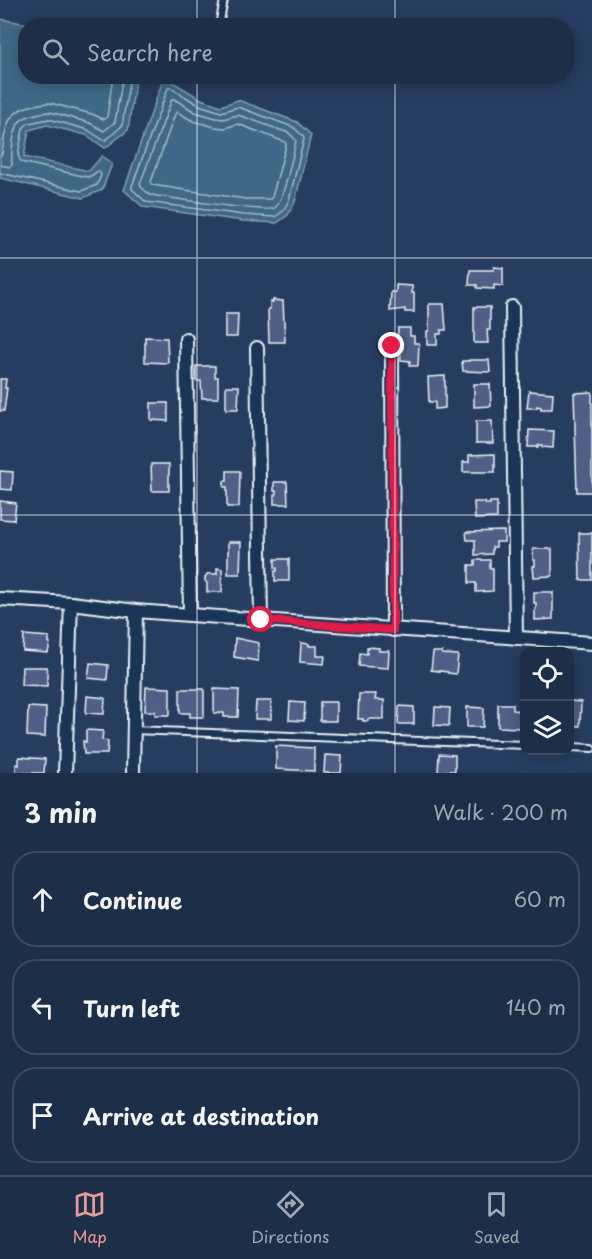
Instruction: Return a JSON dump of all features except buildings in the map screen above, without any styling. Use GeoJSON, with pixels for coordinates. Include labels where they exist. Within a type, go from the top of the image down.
{"type":"FeatureCollection","features":[{"type":"Feature","properties":{"kind":"street"},"geometry":{"type":"LineString","coordinates":[[512,307],[516,638]]}},
{"type":"Feature","properties":{"kind":"street"},"geometry":{"type":"LineString","coordinates":[[186,339],[190,615]]}},
{"type":"Feature","properties":{"kind":"street"},"geometry":{"type":"LineString","coordinates":[[392,346],[393,630]]}},
{"type":"Feature","properties":{"kind":"street"},"geometry":{"type":"LineString","coordinates":[[257,348],[261,620]]}},
{"type":"Feature","properties":{"kind":"street"},"geometry":{"type":"LineString","coordinates":[[0,599],[592,644]]}},
{"type":"Feature","properties":{"kind":"street"},"geometry":{"type":"LineString","coordinates":[[65,773],[71,603]]}},
{"type":"Feature","properties":{"kind":"street"},"geometry":{"type":"LineString","coordinates":[[133,773],[136,610]]}},
{"type":"Feature","properties":{"kind":"lane"},"geometry":{"type":"LineString","coordinates":[[221,18],[224,0]]}},
{"type":"Feature","properties":{"kind":"lane"},"geometry":{"type":"LineString","coordinates":[[133,730],[520,745]]}},
{"type":"Feature","properties":{"kind":"lane"},"geometry":{"type":"LineString","coordinates":[[574,747],[592,748]]}},
{"type":"Feature","properties":{"kind":"water"},"geometry":{"type":"Polygon","coordinates":[[[0,19],[18,22],[18,84],[135,84],[128,130],[105,148],[86,135],[47,125],[29,130],[24,157],[89,171],[102,156],[112,164],[102,190],[83,198],[0,178],[0,19]]]}},
{"type":"Feature","properties":{"kind":"water"},"geometry":{"type":"Polygon","coordinates":[[[162,84],[176,84],[201,99],[221,106],[238,100],[297,122],[311,135],[295,202],[288,215],[277,223],[243,221],[143,207],[124,190],[162,84]]]}},
{"type":"Feature","properties":{"kind":"route"},"geometry":{"type":"LineString","coordinates":[[261,620],[393,630],[392,346]]}}]}
